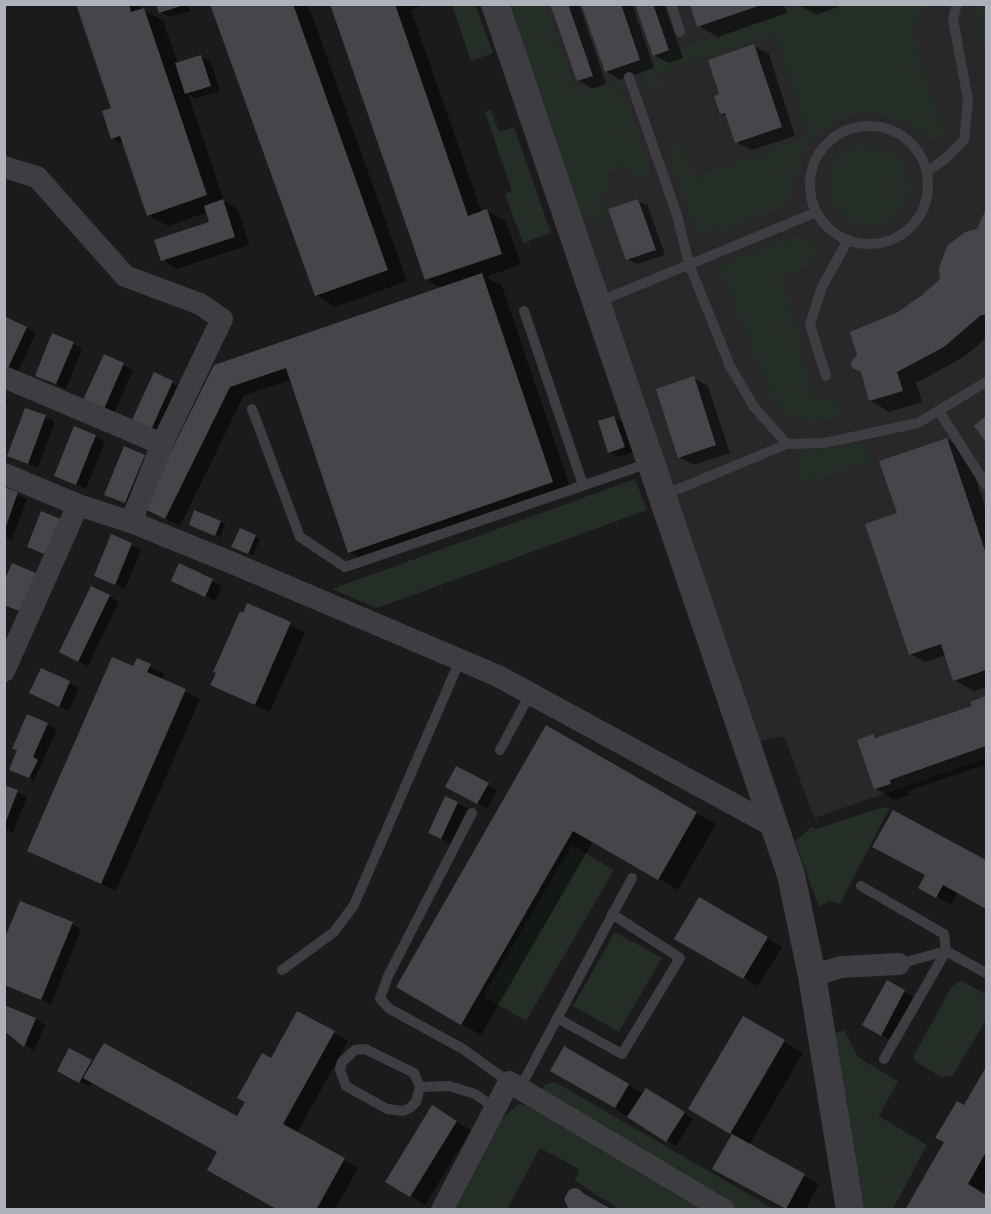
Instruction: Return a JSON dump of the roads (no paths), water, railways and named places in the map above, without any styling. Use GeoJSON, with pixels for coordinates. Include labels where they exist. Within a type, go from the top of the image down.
{"type":"FeatureCollection","features":[{"type":"Feature","properties":{"kind":"street"},"geometry":{"type":"LineString","coordinates":[[495,4],[660,496],[777,828],[791,875],[813,976],[850,1209]]}},
{"type":"Feature","properties":{"kind":"street"},"geometry":{"type":"LineString","coordinates":[[4,167],[37,177],[125,276],[200,304],[222,319],[162,444],[131,522]]}},
{"type":"Feature","properties":{"kind":"street"},"geometry":{"type":"LineString","coordinates":[[4,377],[162,444]]}},
{"type":"Feature","properties":{"kind":"street"},"geometry":{"type":"LineString","coordinates":[[4,474],[78,505],[131,522],[460,660],[530,694],[777,828]]}},
{"type":"Feature","properties":{"kind":"street"},"geometry":{"type":"LineString","coordinates":[[4,671],[14,624],[78,505]]}},
{"type":"Feature","properties":{"kind":"street"},"geometry":{"type":"LineString","coordinates":[[813,976],[840,967],[899,964]]}},
{"type":"Feature","properties":{"kind":"street"},"geometry":{"type":"LineString","coordinates":[[442,1209],[495,1108],[514,1085],[724,1209]]}},
{"type":"Feature","properties":{"kind":"lane"},"geometry":{"type":"LineString","coordinates":[[670,4],[680,32]]}},
{"type":"Feature","properties":{"kind":"lane"},"geometry":{"type":"LineString","coordinates":[[927,171],[944,160],[964,140],[968,100],[953,19],[957,4]]}},
{"type":"Feature","properties":{"kind":"lane"},"geometry":{"type":"LineString","coordinates":[[629,76],[677,215],[689,264],[730,366],[754,407],[787,444]]}},
{"type":"Feature","properties":{"kind":"lane"},"geometry":{"type":"LineString","coordinates":[[877,126],[903,137],[918,152],[927,171],[927,199],[913,224],[890,240],[862,243],[848,240],[835,233],[817,212],[810,185],[817,157],[836,136],[849,130],[877,126]]}},
{"type":"Feature","properties":{"kind":"lane"},"geometry":{"type":"LineString","coordinates":[[595,304],[817,212]]}},
{"type":"Feature","properties":{"kind":"lane"},"geometry":{"type":"LineString","coordinates":[[826,376],[810,325],[822,287],[848,240]]}},
{"type":"Feature","properties":{"kind":"lane"},"geometry":{"type":"LineString","coordinates":[[524,311],[583,485]]}},
{"type":"Feature","properties":{"kind":"lane"},"geometry":{"type":"LineString","coordinates":[[660,496],[787,444],[824,443],[918,423],[987,382]]}},
{"type":"Feature","properties":{"kind":"lane"},"geometry":{"type":"LineString","coordinates":[[252,409],[300,537],[345,567],[649,463]]}},
{"type":"Feature","properties":{"kind":"lane"},"geometry":{"type":"LineString","coordinates":[[939,411],[987,484]]}},
{"type":"Feature","properties":{"kind":"lane"},"geometry":{"type":"LineString","coordinates":[[282,970],[334,932],[354,905],[460,660]]}},
{"type":"Feature","properties":{"kind":"lane"},"geometry":{"type":"LineString","coordinates":[[500,750],[530,694]]}},
{"type":"Feature","properties":{"kind":"lane"},"geometry":{"type":"LineString","coordinates":[[472,813],[388,976],[380,999],[390,1009],[463,1049],[514,1085],[556,1018],[632,878]]}},
{"type":"Feature","properties":{"kind":"lane"},"geometry":{"type":"LineString","coordinates":[[861,886],[944,934],[946,951],[884,1059]]}},
{"type":"Feature","properties":{"kind":"lane"},"geometry":{"type":"LineString","coordinates":[[556,1018],[622,1054],[680,958],[612,914]]}},
{"type":"Feature","properties":{"kind":"lane"},"geometry":{"type":"LineString","coordinates":[[899,964],[946,951],[985,969]]}},
{"type":"Feature","properties":{"kind":"lane"},"geometry":{"type":"LineString","coordinates":[[356,1050],[373,1051],[414,1073],[420,1087],[416,1102],[410,1107],[403,1111],[387,1109],[346,1086],[341,1079],[342,1062],[356,1050]]}},
{"type":"Feature","properties":{"kind":"lane"},"geometry":{"type":"LineString","coordinates":[[420,1087],[449,1086],[475,1094],[495,1108]]}}]}
